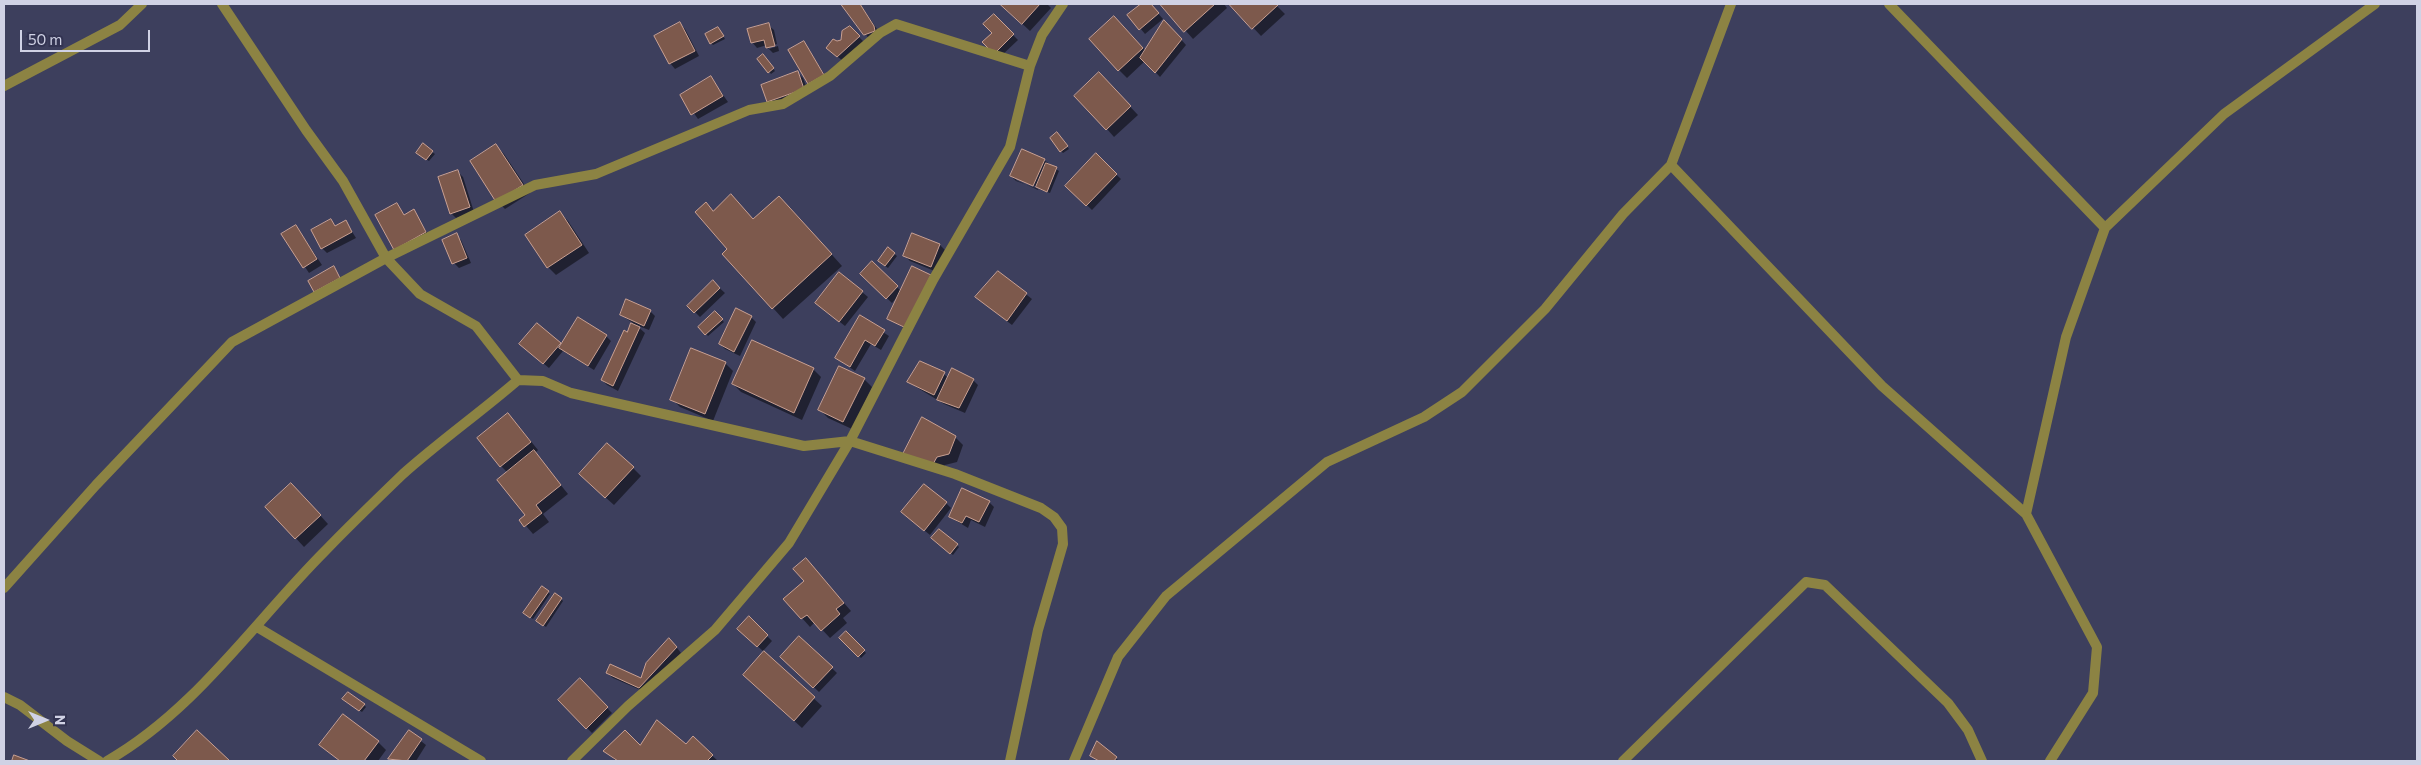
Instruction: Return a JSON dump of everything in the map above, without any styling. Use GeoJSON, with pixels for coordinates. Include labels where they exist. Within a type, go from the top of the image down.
{"type":"FeatureCollection","features":[{"type":"Feature","properties":{"kind":"street"},"geometry":{"type":"LineString","coordinates":[[4,86],[120,25],[142,4]]}},
{"type":"Feature","properties":{"kind":"street"},"geometry":{"type":"LineString","coordinates":[[222,4],[306,130],[343,180],[386,258],[420,294],[476,326],[518,380]]}},
{"type":"Feature","properties":{"kind":"street"},"geometry":{"type":"LineString","coordinates":[[572,761],[628,706],[715,630],[789,542],[850,441],[933,280],[1010,147],[1030,66],[1042,35],[1063,4]]}},
{"type":"Feature","properties":{"kind":"street"},"geometry":{"type":"LineString","coordinates":[[1074,761],[1118,657],[1166,596],[1327,462],[1424,417],[1462,392],[1545,309],[1623,214],[1671,165],[1732,4]]}},
{"type":"Feature","properties":{"kind":"street"},"geometry":{"type":"LineString","coordinates":[[1889,4],[2106,228]]}},
{"type":"Feature","properties":{"kind":"street"},"geometry":{"type":"LineString","coordinates":[[2026,514],[2066,337],[2106,228],[2224,114],[2375,4]]}},
{"type":"Feature","properties":{"kind":"street"},"geometry":{"type":"LineString","coordinates":[[4,588],[96,485],[232,342],[386,258],[535,185],[596,174],[749,110],[782,104],[830,76],[880,33],[896,24],[1030,66]]}},
{"type":"Feature","properties":{"kind":"street"},"geometry":{"type":"LineString","coordinates":[[1671,165],[1882,386],[2026,514],[2097,647],[2093,694],[2050,761]]}},
{"type":"Feature","properties":{"kind":"street"},"geometry":{"type":"LineString","coordinates":[[107,761],[135,745],[168,717],[257,627],[323,553],[404,473],[518,380],[543,381],[571,392],[694,422],[746,431],[804,446],[850,441],[955,474],[1041,508],[1054,517],[1062,528],[1063,544],[1038,630],[1010,761]]}},
{"type":"Feature","properties":{"kind":"street"},"geometry":{"type":"LineString","coordinates":[[1623,761],[1806,582],[1826,585],[1948,703],[1968,730],[1982,761]]}},
{"type":"Feature","properties":{"kind":"street"},"geometry":{"type":"LineString","coordinates":[[257,627],[482,761]]}},
{"type":"Feature","properties":{"kind":"street"},"geometry":{"type":"LineString","coordinates":[[4,697],[20,705],[67,741],[99,761]]}},
{"type":"Feature","properties":{"kind":"building"},"geometry":{"type":"Polygon","coordinates":[[[841,4],[860,4],[874,26],[875,31],[864,35],[841,4]]]}},
{"type":"Feature","properties":{"kind":"building"},"geometry":{"type":"Polygon","coordinates":[[[1000,4],[1040,4],[1022,24],[1000,4]]]}},
{"type":"Feature","properties":{"kind":"building"},"geometry":{"type":"Polygon","coordinates":[[[1141,4],[1151,4],[1159,13],[1139,30],[1127,15],[1141,4]]]}},
{"type":"Feature","properties":{"kind":"building"},"geometry":{"type":"Polygon","coordinates":[[[1160,4],[1215,4],[1184,32],[1160,4]]]}},
{"type":"Feature","properties":{"kind":"building"},"geometry":{"type":"Polygon","coordinates":[[[1229,4],[1276,4],[1278,5],[1252,29],[1229,4]]]}},
{"type":"Feature","properties":{"kind":"building"},"geometry":{"type":"Polygon","coordinates":[[[994,14],[1014,34],[994,54],[982,42],[992,33],[983,24],[994,14]]]}},
{"type":"Feature","properties":{"kind":"building"},"geometry":{"type":"Polygon","coordinates":[[[1114,16],[1143,48],[1118,71],[1089,39],[1114,16]]]}},
{"type":"Feature","properties":{"kind":"building"},"geometry":{"type":"Polygon","coordinates":[[[1164,20],[1182,39],[1155,73],[1140,58],[1164,20]]]}},
{"type":"Feature","properties":{"kind":"building"},"geometry":{"type":"Polygon","coordinates":[[[680,22],[695,51],[669,64],[654,36],[680,22]]]}},
{"type":"Feature","properties":{"kind":"building"},"geometry":{"type":"Polygon","coordinates":[[[769,23],[775,46],[766,48],[764,40],[751,43],[747,29],[769,23]]]}},
{"type":"Feature","properties":{"kind":"building"},"geometry":{"type":"Polygon","coordinates":[[[850,26],[860,36],[837,57],[826,48],[833,39],[841,40],[842,31],[850,26]]]}},
{"type":"Feature","properties":{"kind":"building"},"geometry":{"type":"Polygon","coordinates":[[[718,27],[724,36],[710,44],[705,34],[718,27]]]}},
{"type":"Feature","properties":{"kind":"building"},"geometry":{"type":"Polygon","coordinates":[[[804,41],[824,75],[808,84],[788,50],[804,41]]]}},
{"type":"Feature","properties":{"kind":"building"},"geometry":{"type":"Polygon","coordinates":[[[763,54],[774,68],[768,73],[757,59],[763,54]]]}},
{"type":"Feature","properties":{"kind":"building"},"geometry":{"type":"Polygon","coordinates":[[[798,71],[804,89],[767,102],[761,85],[798,71]]]}},
{"type":"Feature","properties":{"kind":"building"},"geometry":{"type":"Polygon","coordinates":[[[1099,72],[1131,106],[1106,130],[1074,96],[1099,72]]]}},
{"type":"Feature","properties":{"kind":"building"},"geometry":{"type":"Polygon","coordinates":[[[711,76],[723,96],[691,115],[680,95],[711,76]]]}},
{"type":"Feature","properties":{"kind":"building"},"geometry":{"type":"Polygon","coordinates":[[[1057,132],[1068,146],[1060,152],[1050,138],[1057,132]]]}},
{"type":"Feature","properties":{"kind":"building"},"geometry":{"type":"Polygon","coordinates":[[[423,143],[433,151],[426,160],[416,153],[423,143]]]}},
{"type":"Feature","properties":{"kind":"building"},"geometry":{"type":"Polygon","coordinates":[[[496,144],[523,185],[496,202],[470,161],[496,144]]]}},
{"type":"Feature","properties":{"kind":"building"},"geometry":{"type":"Polygon","coordinates":[[[1022,149],[1045,159],[1033,186],[1010,176],[1022,149]]]}},
{"type":"Feature","properties":{"kind":"building"},"geometry":{"type":"Polygon","coordinates":[[[1096,153],[1117,174],[1086,206],[1065,186],[1096,153]]]}},
{"type":"Feature","properties":{"kind":"building"},"geometry":{"type":"Polygon","coordinates":[[[1046,163],[1057,167],[1047,192],[1036,187],[1046,163]]]}},
{"type":"Feature","properties":{"kind":"building"},"geometry":{"type":"Polygon","coordinates":[[[458,170],[470,207],[450,214],[438,177],[458,170]]]}},
{"type":"Feature","properties":{"kind":"building"},"geometry":{"type":"Polygon","coordinates":[[[731,194],[753,219],[779,196],[832,254],[772,309],[722,254],[727,249],[695,212],[706,202],[713,211],[731,194]]]}},
{"type":"Feature","properties":{"kind":"building"},"geometry":{"type":"Polygon","coordinates":[[[397,203],[404,215],[414,209],[426,232],[394,250],[375,215],[397,203]]]}},
{"type":"Feature","properties":{"kind":"building"},"geometry":{"type":"Polygon","coordinates":[[[560,211],[582,245],[547,268],[525,235],[560,211]]]}},
{"type":"Feature","properties":{"kind":"building"},"geometry":{"type":"Polygon","coordinates":[[[331,219],[335,226],[346,220],[352,232],[321,249],[311,230],[331,219]]]}},
{"type":"Feature","properties":{"kind":"building"},"geometry":{"type":"Polygon","coordinates":[[[296,225],[317,259],[303,268],[281,234],[296,225]]]}},
{"type":"Feature","properties":{"kind":"building"},"geometry":{"type":"Polygon","coordinates":[[[457,233],[467,258],[452,264],[442,240],[457,233]]]}},
{"type":"Feature","properties":{"kind":"building"},"geometry":{"type":"Polygon","coordinates":[[[912,233],[940,244],[931,267],[903,256],[912,233]]]}},
{"type":"Feature","properties":{"kind":"building"},"geometry":{"type":"Polygon","coordinates":[[[888,247],[895,253],[885,266],[878,261],[888,247]]]}},
{"type":"Feature","properties":{"kind":"building"},"geometry":{"type":"Polygon","coordinates":[[[872,261],[898,286],[886,299],[860,274],[872,261]]]}},
{"type":"Feature","properties":{"kind":"building"},"geometry":{"type":"Polygon","coordinates":[[[334,266],[340,278],[314,292],[308,281],[334,266]]]}},
{"type":"Feature","properties":{"kind":"building"},"geometry":{"type":"Polygon","coordinates":[[[912,266],[931,275],[906,328],[887,319],[912,266]]]}},
{"type":"Feature","properties":{"kind":"building"},"geometry":{"type":"Polygon","coordinates":[[[998,271],[1027,293],[1007,321],[975,297],[998,271]]]}},
{"type":"Feature","properties":{"kind":"building"},"geometry":{"type":"Polygon","coordinates":[[[839,272],[863,291],[839,322],[815,303],[839,272]]]}},
{"type":"Feature","properties":{"kind":"building"},"geometry":{"type":"Polygon","coordinates":[[[713,280],[720,288],[694,313],[687,306],[713,280]]]}},
{"type":"Feature","properties":{"kind":"building"},"geometry":{"type":"Polygon","coordinates":[[[626,299],[651,310],[644,326],[620,315],[626,299]]]}},
{"type":"Feature","properties":{"kind":"building"},"geometry":{"type":"Polygon","coordinates":[[[736,308],[752,316],[734,352],[719,344],[736,308]]]}},
{"type":"Feature","properties":{"kind":"building"},"geometry":{"type":"Polygon","coordinates":[[[715,311],[723,319],[705,335],[698,327],[715,311]]]}},
{"type":"Feature","properties":{"kind":"building"},"geometry":{"type":"Polygon","coordinates":[[[860,315],[885,330],[875,346],[865,340],[850,367],[835,358],[860,315]]]}},
{"type":"Feature","properties":{"kind":"building"},"geometry":{"type":"Polygon","coordinates":[[[578,317],[607,335],[588,366],[559,348],[578,317]]]}},
{"type":"Feature","properties":{"kind":"building"},"geometry":{"type":"Polygon","coordinates":[[[537,323],[561,343],[543,364],[519,344],[537,323]]]}},
{"type":"Feature","properties":{"kind":"building"},"geometry":{"type":"Polygon","coordinates":[[[631,323],[640,327],[613,386],[601,380],[624,330],[627,332],[631,323]]]}},
{"type":"Feature","properties":{"kind":"building"},"geometry":{"type":"Polygon","coordinates":[[[752,340],[814,368],[794,413],[732,384],[752,340]]]}},
{"type":"Feature","properties":{"kind":"building"},"geometry":{"type":"Polygon","coordinates":[[[691,348],[726,362],[705,414],[670,400],[691,348]]]}},
{"type":"Feature","properties":{"kind":"building"},"geometry":{"type":"Polygon","coordinates":[[[920,361],[945,372],[934,395],[907,382],[920,361]]]}},
{"type":"Feature","properties":{"kind":"building"},"geometry":{"type":"Polygon","coordinates":[[[839,366],[865,378],[843,422],[818,410],[839,366]]]}},
{"type":"Feature","properties":{"kind":"building"},"geometry":{"type":"Polygon","coordinates":[[[952,368],[974,379],[959,408],[937,400],[952,368]]]}},
{"type":"Feature","properties":{"kind":"building"},"geometry":{"type":"Polygon","coordinates":[[[508,413],[531,442],[500,467],[477,438],[508,413]]]}},
{"type":"Feature","properties":{"kind":"building"},"geometry":{"type":"Polygon","coordinates":[[[922,417],[956,436],[949,454],[937,457],[933,464],[902,456],[922,417]]]}},
{"type":"Feature","properties":{"kind":"building"},"geometry":{"type":"Polygon","coordinates":[[[607,443],[634,467],[605,498],[579,474],[607,443]]]}},
{"type":"Feature","properties":{"kind":"building"},"geometry":{"type":"Polygon","coordinates":[[[534,450],[561,485],[536,505],[542,513],[524,527],[519,520],[525,515],[497,480],[534,450]]]}},
{"type":"Feature","properties":{"kind":"building"},"geometry":{"type":"Polygon","coordinates":[[[291,483],[321,515],[295,539],[265,507],[291,483]]]}},
{"type":"Feature","properties":{"kind":"building"},"geometry":{"type":"Polygon","coordinates":[[[924,484],[947,502],[924,531],[901,512],[924,484]]]}},
{"type":"Feature","properties":{"kind":"building"},"geometry":{"type":"Polygon","coordinates":[[[962,488],[990,501],[979,522],[966,516],[962,523],[949,517],[962,488]]]}},
{"type":"Feature","properties":{"kind":"building"},"geometry":{"type":"Polygon","coordinates":[[[939,529],[958,544],[950,554],[931,538],[939,529]]]}},
{"type":"Feature","properties":{"kind":"building"},"geometry":{"type":"Polygon","coordinates":[[[806,558],[844,603],[836,609],[840,614],[821,631],[807,615],[801,619],[783,599],[804,581],[793,569],[806,558]]]}},
{"type":"Feature","properties":{"kind":"building"},"geometry":{"type":"Polygon","coordinates":[[[542,586],[549,591],[530,618],[523,613],[542,586]]]}},
{"type":"Feature","properties":{"kind":"building"},"geometry":{"type":"Polygon","coordinates":[[[555,593],[562,598],[543,626],[536,621],[555,593]]]}},
{"type":"Feature","properties":{"kind":"building"},"geometry":{"type":"Polygon","coordinates":[[[749,616],[768,635],[757,647],[737,629],[749,616]]]}},
{"type":"Feature","properties":{"kind":"building"},"geometry":{"type":"Polygon","coordinates":[[[846,631],[865,650],[858,657],[839,638],[846,631]]]}},
{"type":"Feature","properties":{"kind":"building"},"geometry":{"type":"Polygon","coordinates":[[[799,636],[833,667],[813,688],[780,657],[799,636]]]}},
{"type":"Feature","properties":{"kind":"building"},"geometry":{"type":"Polygon","coordinates":[[[669,638],[677,647],[639,688],[606,673],[610,664],[641,678],[646,663],[669,638]]]}},
{"type":"Feature","properties":{"kind":"building"},"geometry":{"type":"Polygon","coordinates":[[[764,651],[815,697],[794,721],[743,675],[764,651]]]}},
{"type":"Feature","properties":{"kind":"building"},"geometry":{"type":"Polygon","coordinates":[[[580,678],[608,707],[586,729],[558,700],[580,678]]]}},
{"type":"Feature","properties":{"kind":"building"},"geometry":{"type":"Polygon","coordinates":[[[348,692],[365,704],[359,711],[342,699],[348,692]]]}},
{"type":"Feature","properties":{"kind":"building"},"geometry":{"type":"Polygon","coordinates":[[[343,714],[379,741],[364,761],[340,761],[319,745],[343,714]]]}},
{"type":"Feature","properties":{"kind":"building"},"geometry":{"type":"Polygon","coordinates":[[[657,720],[686,744],[693,736],[713,755],[707,761],[618,761],[603,751],[625,730],[640,745],[657,720]]]}},
{"type":"Feature","properties":{"kind":"building"},"geometry":{"type":"Polygon","coordinates":[[[197,730],[230,761],[178,761],[173,756],[197,730]]]}},
{"type":"Feature","properties":{"kind":"building"},"geometry":{"type":"Polygon","coordinates":[[[409,730],[422,739],[407,761],[388,759],[409,730]]]}},
{"type":"Feature","properties":{"kind":"building"},"geometry":{"type":"Polygon","coordinates":[[[1097,741],[1117,757],[1114,761],[1099,761],[1090,756],[1097,741]]]}},
{"type":"Feature","properties":{"kind":"building"},"geometry":{"type":"Polygon","coordinates":[[[14,755],[30,761],[12,761],[14,755]]]}}]}
